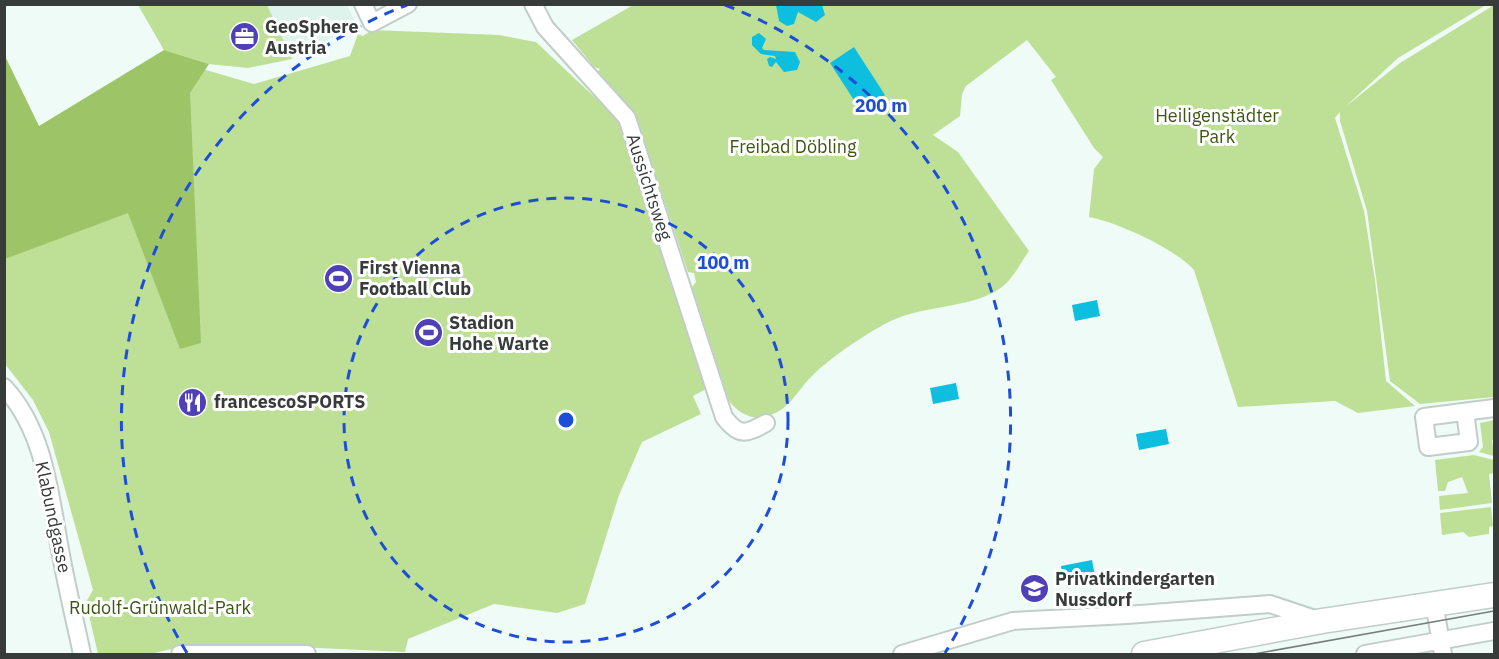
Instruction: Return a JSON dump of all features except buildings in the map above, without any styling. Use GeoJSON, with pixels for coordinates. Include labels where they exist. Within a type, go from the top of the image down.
{"type":"FeatureCollection","features":[{"type":"Feature","properties":{"kind":"main road"},"geometry":{"type":"LineString","coordinates":[[1144,654],[1322,621],[1494,595]]}},
{"type":"Feature","properties":{"kind":"street"},"geometry":{"type":"LineString","coordinates":[[363,4],[372,23],[408,4]]}},
{"type":"Feature","properties":{"kind":"street","name":"Aussichtsweg"},"geometry":{"type":"LineString","coordinates":[[533,4],[545,27],[627,118],[724,417],[738,432],[749,433],[766,423]]}},
{"type":"Feature","properties":{"kind":"street","name":"Klabundgasse"},"geometry":{"type":"LineString","coordinates":[[4,387],[13,396],[34,435],[46,473],[82,654]]}},
{"type":"Feature","properties":{"kind":"street"},"geometry":{"type":"LineString","coordinates":[[1465,412],[1494,408]]}},
{"type":"Feature","properties":{"kind":"street"},"geometry":{"type":"LineString","coordinates":[[1434,603],[1442,648]]}},
{"type":"Feature","properties":{"kind":"street"},"geometry":{"type":"LineString","coordinates":[[902,654],[1013,621],[1270,604],[1322,621]]}},
{"type":"Feature","properties":{"kind":"street"},"geometry":{"type":"LineString","coordinates":[[1365,654],[1442,648],[1494,631]]}},
{"type":"Feature","properties":{"kind":"street"},"geometry":{"type":"LineString","coordinates":[[180,654],[307,654]]}},
{"type":"Feature","properties":{"kind":"shaded area","name":"GeoSphere Austria"},"geometry":{"type":"Polygon","coordinates":[[[138,5],[347,5],[356,24],[292,59],[248,68],[209,64],[164,50],[138,5]]]}},
{"type":"Feature","properties":{"kind":"green space"},"geometry":{"type":"Polygon","coordinates":[[[635,4],[1486,5],[1398,58],[1345,107],[1400,63],[1494,5],[1494,397],[1420,404],[1390,381],[1367,211],[1340,121],[1340,112],[1335,118],[1364,211],[1375,280],[1386,381],[1415,406],[1358,413],[1335,401],[1238,407],[1194,270],[1160,245],[1115,225],[1089,217],[1094,169],[1103,157],[1094,148],[1051,80],[1056,77],[1027,40],[966,86],[962,94],[960,116],[933,135],[958,152],[1029,251],[1013,275],[1002,287],[978,299],[920,311],[893,320],[828,362],[780,410],[759,418],[744,414],[729,401],[692,287],[696,282],[694,273],[688,272],[635,113],[595,75],[600,69],[594,67],[572,40],[635,4]]]}},
{"type":"Feature","properties":{"kind":"green space","name":"GeoSphere Austria"},"geometry":{"type":"Polygon","coordinates":[[[138,5],[267,5],[292,59],[248,68],[209,64],[164,50],[138,5]]]}},
{"type":"Feature","properties":{"kind":"green space","name":"First Vienna Football Club"},"geometry":{"type":"Polygon","coordinates":[[[372,30],[499,35],[536,42],[622,123],[706,389],[693,396],[701,414],[642,442],[619,495],[585,604],[557,613],[494,604],[408,639],[405,652],[235,644],[180,647],[150,654],[98,654],[86,602],[93,590],[49,432],[33,400],[5,364],[5,192],[163,78],[206,70],[254,84],[350,56],[358,34],[363,36],[372,30]]]}},
{"type":"Feature","properties":{"kind":"green space"},"geometry":{"type":"Polygon","coordinates":[[[164,50],[209,64],[190,93],[201,343],[180,349],[128,213],[5,259],[5,56],[39,126],[164,50]]]}},
{"type":"Feature","properties":{"kind":"green space"},"geometry":{"type":"Polygon","coordinates":[[[1494,420],[1494,440],[1492,440],[1494,456],[1479,452],[1483,447],[1480,423],[1494,420]]]}},
{"type":"Feature","properties":{"kind":"green space"},"geometry":{"type":"Polygon","coordinates":[[[1474,455],[1494,460],[1494,473],[1489,474],[1492,503],[1440,510],[1439,496],[1468,493],[1462,477],[1448,482],[1445,491],[1438,491],[1435,460],[1474,455]]]}},
{"type":"Feature","properties":{"kind":"green space"},"geometry":{"type":"Polygon","coordinates":[[[1491,507],[1493,526],[1489,527],[1489,534],[1469,537],[1463,532],[1442,535],[1440,513],[1491,507]]]}},
{"type":"Feature","properties":{"kind":"water"},"geometry":{"type":"Polygon","coordinates":[[[776,5],[822,5],[825,15],[816,22],[798,12],[794,24],[787,26],[779,21],[776,5]]]}},
{"type":"Feature","properties":{"kind":"water"},"geometry":{"type":"Polygon","coordinates":[[[759,33],[766,39],[762,48],[764,50],[795,52],[800,62],[797,70],[784,72],[776,62],[772,67],[769,66],[767,59],[770,57],[776,59],[775,56],[761,54],[752,45],[752,37],[759,33]]]}},
{"type":"Feature","properties":{"kind":"water"},"geometry":{"type":"Polygon","coordinates":[[[854,47],[885,95],[861,111],[830,63],[854,47]]]}},
{"type":"Feature","properties":{"kind":"water"},"geometry":{"type":"Polygon","coordinates":[[[1097,300],[1100,316],[1075,321],[1072,305],[1097,300]]]}},
{"type":"Feature","properties":{"kind":"water"},"geometry":{"type":"Polygon","coordinates":[[[956,383],[959,399],[933,404],[930,388],[956,383]]]}},
{"type":"Feature","properties":{"kind":"water"},"geometry":{"type":"Polygon","coordinates":[[[1166,429],[1169,444],[1139,450],[1136,434],[1166,429]]]}},
{"type":"Feature","properties":{"kind":"water"},"geometry":{"type":"Polygon","coordinates":[[[1092,560],[1095,576],[1064,582],[1061,566],[1092,560]]]}},
{"type":"Feature","properties":{"kind":"tram line"},"geometry":{"type":"LineString","coordinates":[[1254,654],[1494,611]]}},
{"type":"Feature","properties":{"kind":"place","name":"GeoSphere Austria"},"geometry":{"type":"Point","coordinates":[244,37]}},
{"type":"Feature","properties":{"kind":"place","name":"First Vienna Football Club"},"geometry":{"type":"Point","coordinates":[338,278]}},
{"type":"Feature","properties":{"kind":"place","name":"Stadion Hohe Warte"},"geometry":{"type":"Point","coordinates":[428,333]}},
{"type":"Feature","properties":{"kind":"place","name":"francescoSPORTS"},"geometry":{"type":"Point","coordinates":[193,402]}},
{"type":"Feature","properties":{"kind":"place","name":"Privatkindergarten Nussdorf"},"geometry":{"type":"Point","coordinates":[1034,589]}},
{"type":"Feature","properties":{"kind":"park label","name":"Heiligenstädter Park"},"geometry":{"type":"Point","coordinates":[1217,126]}},
{"type":"Feature","properties":{"kind":"park label","name":"Freibad Döbling"},"geometry":{"type":"Point","coordinates":[793,147]}},
{"type":"Feature","properties":{"kind":"park label","name":"Rudolf-Grünwald-Park"},"geometry":{"type":"Point","coordinates":[160,608]}}]}
